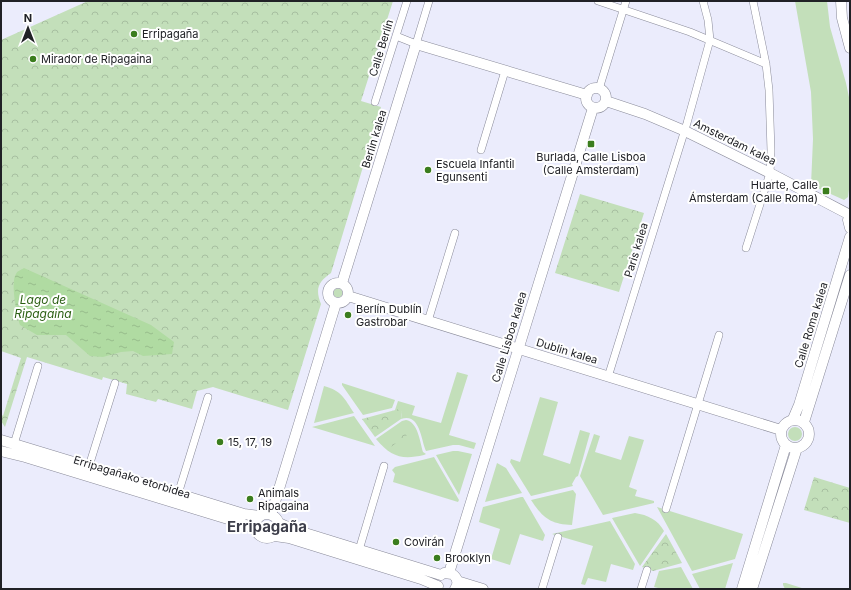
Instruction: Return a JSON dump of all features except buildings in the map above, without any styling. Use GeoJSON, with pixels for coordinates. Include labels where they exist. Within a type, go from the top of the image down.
{"type":"FeatureCollection","features":[{"type":"Feature","properties":{"kind":"street","name":"Calle Berlín"},"geometry":{"type":"LineString","coordinates":[[376,102],[407,1]]}},
{"type":"Feature","properties":{"kind":"street","name":"Berlin kalea"},"geometry":{"type":"LineString","coordinates":[[342,283],[429,1]]}},
{"type":"Feature","properties":{"kind":"street"},"geometry":{"type":"LineString","coordinates":[[598,1],[672,25],[766,64]]}},
{"type":"Feature","properties":{"kind":"street"},"geometry":{"type":"LineString","coordinates":[[599,89],[626,1]]}},
{"type":"Feature","properties":{"kind":"street"},"geometry":{"type":"LineString","coordinates":[[703,1],[708,20],[710,40]]}},
{"type":"Feature","properties":{"kind":"street"},"geometry":{"type":"LineString","coordinates":[[746,248],[770,173],[771,151],[766,64],[753,1]]}},
{"type":"Feature","properties":{"kind":"street"},"geometry":{"type":"LineString","coordinates":[[841,1],[842,18],[850,48]]}},
{"type":"Feature","properties":{"kind":"street"},"geometry":{"type":"LineString","coordinates":[[396,36],[416,44],[586,95]]}},
{"type":"Feature","properties":{"kind":"street","name":"Paris kalea"},"geometry":{"type":"LineString","coordinates":[[608,377],[685,131],[710,40]]}},
{"type":"Feature","properties":{"kind":"street"},"geometry":{"type":"LineString","coordinates":[[481,150],[505,71]]}},
{"type":"Feature","properties":{"kind":"street"},"geometry":{"type":"LineString","coordinates":[[591,89],[599,89],[605,94],[606,101],[601,107],[593,108],[587,103],[586,95],[591,89]]}},
{"type":"Feature","properties":{"kind":"street","name":"Amsterdam kalea"},"geometry":{"type":"LineString","coordinates":[[606,101],[645,114],[685,131],[850,215]]}},
{"type":"Feature","properties":{"kind":"street","name":"Calle Lisboa kalea"},"geometry":{"type":"LineString","coordinates":[[439,587],[438,580],[445,574],[518,349],[593,108]]}},
{"type":"Feature","properties":{"kind":"street"},"geometry":{"type":"LineString","coordinates":[[850,215],[848,220],[850,228]]}},
{"type":"Feature","properties":{"kind":"street"},"geometry":{"type":"LineString","coordinates":[[428,321],[455,233]]}},
{"type":"Feature","properties":{"kind":"street","name":"Calle Roma kalea"},"geometry":{"type":"LineString","coordinates":[[793,419],[799,405],[850,237]]}},
{"type":"Feature","properties":{"kind":"street","name":"Calle Roma kalea"},"geometry":{"type":"LineString","coordinates":[[804,422],[850,275]]}},
{"type":"Feature","properties":{"kind":"street"},"geometry":{"type":"LineString","coordinates":[[342,283],[348,288],[348,296],[341,303],[336,303],[331,300],[329,290],[332,285],[342,283]]}},
{"type":"Feature","properties":{"kind":"street","name":"Dublin kalea"},"geometry":{"type":"LineString","coordinates":[[348,296],[781,430]]}},
{"type":"Feature","properties":{"kind":"street"},"geometry":{"type":"LineString","coordinates":[[271,515],[336,303]]}},
{"type":"Feature","properties":{"kind":"street"},"geometry":{"type":"LineString","coordinates":[[666,509],[719,336]]}},
{"type":"Feature","properties":{"kind":"street"},"geometry":{"type":"LineString","coordinates":[[14,444],[38,366]]}},
{"type":"Feature","properties":{"kind":"street","name":"Erripagañako etorbidea"},"geometry":{"type":"LineString","coordinates":[[89,466],[115,383]]}},
{"type":"Feature","properties":{"kind":"street","name":"Erripagañako etorbidea"},"geometry":{"type":"LineString","coordinates":[[178,494],[208,397]]}},
{"type":"Feature","properties":{"kind":"street"},"geometry":{"type":"LineString","coordinates":[[793,419],[804,422],[808,426],[810,432],[806,442],[797,448],[786,445],[780,436],[783,425],[787,421],[793,419]]}},
{"type":"Feature","properties":{"kind":"street","name":"Erripagañako etorbidea"},"geometry":{"type":"LineString","coordinates":[[1,440],[244,514],[260,516]]}},
{"type":"Feature","properties":{"kind":"street"},"geometry":{"type":"LineString","coordinates":[[742,589],[786,445]]}},
{"type":"Feature","properties":{"kind":"street"},"geometry":{"type":"LineString","coordinates":[[752,589],[797,448]]}},
{"type":"Feature","properties":{"kind":"street","name":"Erripagañako etorbidea"},"geometry":{"type":"LineString","coordinates":[[1,451],[241,523],[255,529]]}},
{"type":"Feature","properties":{"kind":"street"},"geometry":{"type":"LineString","coordinates":[[359,550],[384,466]]}},
{"type":"Feature","properties":{"kind":"street"},"geometry":{"type":"LineString","coordinates":[[439,587],[421,579],[289,538],[274,536],[263,538],[255,529],[257,520],[260,516],[265,514],[271,515],[277,519],[279,523],[292,529],[359,550],[455,576],[456,585],[483,589]]}},
{"type":"Feature","properties":{"kind":"street"},"geometry":{"type":"LineString","coordinates":[[274,536],[278,532],[279,523]]}},
{"type":"Feature","properties":{"kind":"street"},"geometry":{"type":"LineString","coordinates":[[542,589],[558,537]]}},
{"type":"Feature","properties":{"kind":"street"},"geometry":{"type":"LineString","coordinates":[[641,589],[647,570]]}},
{"type":"Feature","properties":{"kind":"green space"},"geometry":{"type":"Polygon","coordinates":[[[88,1],[393,1],[361,101],[381,107],[331,273],[319,286],[318,294],[321,304],[288,410],[213,387],[197,391],[192,409],[158,399],[156,402],[126,394],[127,384],[103,377],[102,380],[27,357],[5,427],[1,421],[1,414],[3,416],[21,358],[1,351],[1,40],[88,1]]]}},
{"type":"Feature","properties":{"kind":"green space"},"geometry":{"type":"Polygon","coordinates":[[[795,1],[827,1],[830,27],[850,102],[850,182],[848,197],[844,200],[811,185],[813,139],[811,92],[795,1]]]}},
{"type":"Feature","properties":{"kind":"green space"},"geometry":{"type":"Polygon","coordinates":[[[580,194],[644,213],[619,292],[555,273],[580,194]]]}},
{"type":"Feature","properties":{"kind":"green space"},"geometry":{"type":"Polygon","coordinates":[[[338,288],[343,293],[338,298],[333,293],[338,288]]]}},
{"type":"Feature","properties":{"kind":"green space"},"geometry":{"type":"Polygon","coordinates":[[[457,372],[468,375],[449,435],[476,443],[474,449],[453,445],[426,451],[416,423],[407,418],[401,419],[402,412],[395,410],[398,401],[415,406],[412,415],[441,423],[457,372]]]}},
{"type":"Feature","properties":{"kind":"green space"},"geometry":{"type":"Polygon","coordinates":[[[342,383],[395,400],[392,408],[363,415],[342,383]]]}},
{"type":"Feature","properties":{"kind":"green space"},"geometry":{"type":"Polygon","coordinates":[[[324,386],[339,393],[354,413],[314,423],[324,386]]]}},
{"type":"Feature","properties":{"kind":"green space"},"geometry":{"type":"Polygon","coordinates":[[[540,397],[558,402],[543,455],[570,464],[580,430],[590,433],[578,476],[572,484],[573,486],[531,496],[510,462],[511,459],[520,462],[540,397]]]}},
{"type":"Feature","properties":{"kind":"green space"},"geometry":{"type":"Polygon","coordinates":[[[399,409],[402,412],[401,419],[375,437],[362,419],[399,409]]]}},
{"type":"Feature","properties":{"kind":"green space"},"geometry":{"type":"Polygon","coordinates":[[[354,416],[375,446],[312,427],[354,416]]]}},
{"type":"Feature","properties":{"kind":"green space"},"geometry":{"type":"Polygon","coordinates":[[[406,420],[413,424],[416,428],[423,452],[426,454],[409,457],[397,456],[387,450],[376,439],[402,421],[406,420]]]}},
{"type":"Feature","properties":{"kind":"green space"},"geometry":{"type":"Polygon","coordinates":[[[792,427],[798,427],[802,431],[802,437],[798,441],[792,441],[788,437],[788,431],[792,427]]]}},
{"type":"Feature","properties":{"kind":"green space"},"geometry":{"type":"Polygon","coordinates":[[[408,428],[411,432],[391,447],[387,442],[408,428]]]}},
{"type":"Feature","properties":{"kind":"green space"},"geometry":{"type":"Polygon","coordinates":[[[594,434],[600,436],[595,452],[621,460],[629,436],[644,440],[629,487],[637,490],[635,496],[654,501],[654,503],[603,515],[580,476],[594,434]]]}},
{"type":"Feature","properties":{"kind":"green space"},"geometry":{"type":"Polygon","coordinates":[[[453,451],[472,454],[459,495],[436,455],[453,451]]]}},
{"type":"Feature","properties":{"kind":"green space"},"geometry":{"type":"Polygon","coordinates":[[[434,457],[459,500],[458,502],[393,482],[395,474],[392,470],[395,467],[434,457]]]}},
{"type":"Feature","properties":{"kind":"green space"},"geometry":{"type":"Polygon","coordinates":[[[497,463],[506,468],[522,493],[485,502],[497,463]]]}},
{"type":"Feature","properties":{"kind":"green space"},"geometry":{"type":"Polygon","coordinates":[[[814,477],[850,488],[850,523],[804,510],[814,477]]]}},
{"type":"Feature","properties":{"kind":"green space"},"geometry":{"type":"Polygon","coordinates":[[[573,490],[576,494],[572,525],[558,523],[543,516],[531,500],[573,490]]]}},
{"type":"Feature","properties":{"kind":"green space"},"geometry":{"type":"Polygon","coordinates":[[[523,497],[545,535],[543,541],[520,534],[510,565],[491,559],[500,529],[479,522],[483,507],[523,497]]]}},
{"type":"Feature","properties":{"kind":"green space"},"geometry":{"type":"Polygon","coordinates":[[[657,507],[743,534],[735,559],[692,571],[657,507]]]}},
{"type":"Feature","properties":{"kind":"green space"},"geometry":{"type":"Polygon","coordinates":[[[635,513],[652,519],[662,527],[664,531],[640,566],[612,518],[635,513]]]}},
{"type":"Feature","properties":{"kind":"green space"},"geometry":{"type":"Polygon","coordinates":[[[610,521],[635,564],[633,570],[611,564],[606,582],[588,578],[585,585],[581,584],[593,546],[552,534],[610,521]]]}},
{"type":"Feature","properties":{"kind":"green space"},"geometry":{"type":"Polygon","coordinates":[[[666,534],[682,563],[653,571],[642,567],[666,534]]]}},
{"type":"Feature","properties":{"kind":"green space"},"geometry":{"type":"Polygon","coordinates":[[[733,563],[725,589],[700,589],[692,574],[733,563]]]}},
{"type":"Feature","properties":{"kind":"green space"},"geometry":{"type":"Polygon","coordinates":[[[681,567],[693,589],[662,589],[654,587],[659,571],[681,567]]]}},
{"type":"Feature","properties":{"kind":"green space"},"geometry":{"type":"Polygon","coordinates":[[[783,583],[786,583],[805,589],[785,589],[783,583]]]}},
{"type":"Feature","properties":{"kind":"water","name":"Lago de Ripagaina"},"geometry":{"type":"Polygon","coordinates":[[[24,268],[151,325],[174,342],[172,354],[143,356],[133,351],[121,352],[103,357],[90,356],[66,335],[37,335],[20,325],[16,307],[14,278],[17,272],[24,268]]]}},
{"type":"Feature","properties":{"kind":"place","name":"Erripagaña"},"geometry":{"type":"Point","coordinates":[134,34]}},
{"type":"Feature","properties":{"kind":"place","name":"Mirador de Ripagaina"},"geometry":{"type":"Point","coordinates":[33,59]}},
{"type":"Feature","properties":{"kind":"place","name":"Burlada, Calle Lisboa (Calle Amsterdam)"},"geometry":{"type":"Point","coordinates":[591,144]}},
{"type":"Feature","properties":{"kind":"place","name":"Escuela Infantil Egunsenti"},"geometry":{"type":"Point","coordinates":[428,170]}},
{"type":"Feature","properties":{"kind":"place","name":"Huarte, Calle Ámsterdam (Calle Roma)"},"geometry":{"type":"Point","coordinates":[826,191]}},
{"type":"Feature","properties":{"kind":"place","name":"Berlín Dublín Gastrobar"},"geometry":{"type":"Point","coordinates":[348,315]}},
{"type":"Feature","properties":{"kind":"place","name":"15, 17, 19"},"geometry":{"type":"Point","coordinates":[220,442]}},
{"type":"Feature","properties":{"kind":"place","name":"Animals Ripagaina"},"geometry":{"type":"Point","coordinates":[250,499]}},
{"type":"Feature","properties":{"kind":"place","name":"Covirán"},"geometry":{"type":"Point","coordinates":[396,542]}},
{"type":"Feature","properties":{"kind":"place","name":"Brooklyn"},"geometry":{"type":"Point","coordinates":[437,558]}},
{"type":"Feature","properties":{"kind":"district","name":"Erripagaña"},"geometry":{"type":"Point","coordinates":[267,527]}}]}
